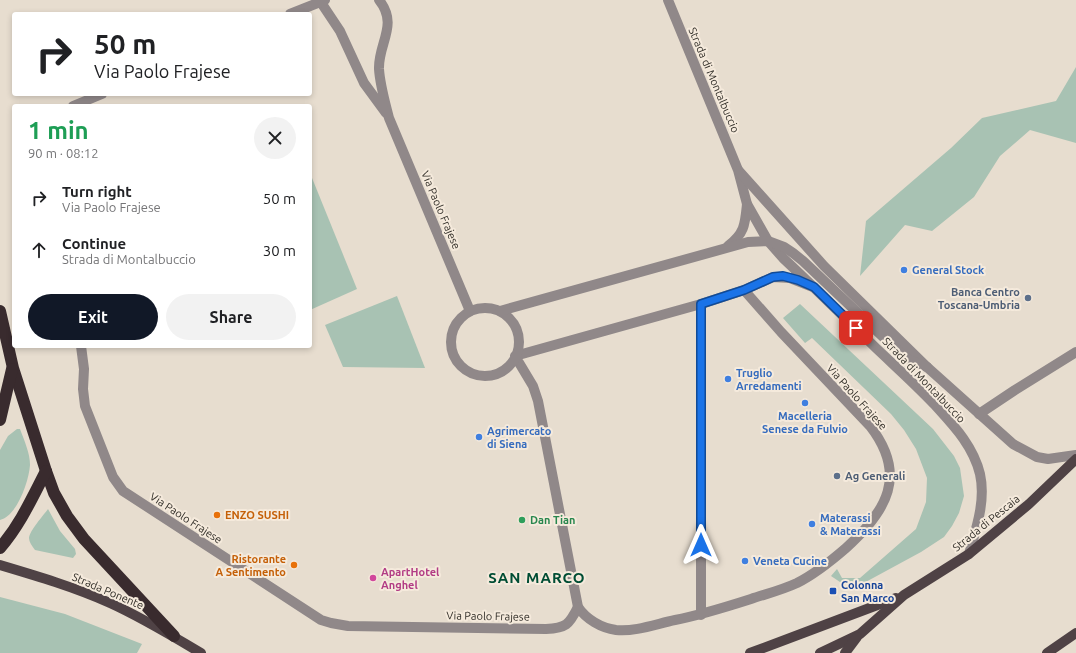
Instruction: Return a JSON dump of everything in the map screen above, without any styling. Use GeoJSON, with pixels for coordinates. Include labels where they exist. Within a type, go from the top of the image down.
{"type":"FeatureCollection","features":[{"type":"Feature","properties":{"kind":"highway"},"geometry":{"type":"LineString","coordinates":[[0,311],[13,368],[54,492],[67,516],[84,539],[174,636]]}},
{"type":"Feature","properties":{"kind":"highway"},"geometry":{"type":"LineString","coordinates":[[0,420],[13,368]]}},
{"type":"Feature","properties":{"kind":"highway"},"geometry":{"type":"LineString","coordinates":[[0,548],[10,537],[24,516],[46,471]]}},
{"type":"Feature","properties":{"kind":"main road","name":"Strada di Pescaia"},"geometry":{"type":"LineString","coordinates":[[820,653],[860,634],[904,595],[969,554],[1029,504],[1076,459]]}},
{"type":"Feature","properties":{"kind":"main road","name":"Strada Ponente"},"geometry":{"type":"LineString","coordinates":[[0,565],[51,581],[108,602],[174,636],[201,653]]}},
{"type":"Feature","properties":{"kind":"main road","name":"Strada di Pescaia"},"geometry":{"type":"LineString","coordinates":[[750,653],[904,595]]}},
{"type":"Feature","properties":{"kind":"main road"},"geometry":{"type":"LineString","coordinates":[[1047,653],[1076,633]]}},
{"type":"Feature","properties":{"kind":"main road"},"geometry":{"type":"LineString","coordinates":[[845,653],[860,634]]}},
{"type":"Feature","properties":{"kind":"street","name":"Via Paolo Frajese"},"geometry":{"type":"LineString","coordinates":[[379,0],[383,5],[388,18],[387,35],[379,67],[389,118],[470,311]]}},
{"type":"Feature","properties":{"kind":"street","name":"Strada di Montalbuccio"},"geometry":{"type":"LineString","coordinates":[[668,0],[738,170],[747,204],[768,241],[920,390],[955,426],[967,443],[975,459],[981,483],[977,523],[969,554]]}},
{"type":"Feature","properties":{"kind":"street","name":"Via Paolo Frajese"},"geometry":{"type":"LineString","coordinates":[[295,12],[322,1],[340,32],[364,83],[389,118]]}},
{"type":"Feature","properties":{"kind":"street"},"geometry":{"type":"LineString","coordinates":[[78,104],[97,96]]}},
{"type":"Feature","properties":{"kind":"street","name":"Strada di Montalbuccio"},"geometry":{"type":"LineString","coordinates":[[738,170],[824,266],[927,367],[1013,444],[1036,457],[1048,459],[1076,455]]}},
{"type":"Feature","properties":{"kind":"street"},"geometry":{"type":"LineString","coordinates":[[724,249],[742,233],[745,225],[747,204]]}},
{"type":"Feature","properties":{"kind":"street"},"geometry":{"type":"LineString","coordinates":[[500,311],[748,242],[768,241],[784,247],[803,261],[897,350],[909,360],[927,367]]}},
{"type":"Feature","properties":{"kind":"street"},"geometry":{"type":"LineString","coordinates":[[516,356],[701,304],[744,290],[773,277],[790,278],[814,287]]}},
{"type":"Feature","properties":{"kind":"street","name":"Via Paolo Frajese"},"geometry":{"type":"LineString","coordinates":[[81,348],[84,369],[83,389],[85,406],[113,477],[123,491],[321,620],[348,626],[546,629],[560,628],[566,625],[571,621],[578,607],[590,620],[605,627],[615,630],[630,630],[701,615],[784,589],[805,579],[827,564],[852,543],[870,523],[886,500],[890,481],[887,456],[874,432],[744,290]]}},
{"type":"Feature","properties":{"kind":"street"},"geometry":{"type":"LineString","coordinates":[[701,304],[701,615]]}},
{"type":"Feature","properties":{"kind":"street"},"geometry":{"type":"LineString","coordinates":[[480,308],[490,308],[500,311],[509,317],[515,326],[518,336],[516,356],[510,365],[502,372],[481,376],[470,373],[461,366],[451,347],[451,336],[454,326],[461,317],[470,311],[480,308]]}},
{"type":"Feature","properties":{"kind":"street"},"geometry":{"type":"LineString","coordinates":[[980,414],[1076,352]]}},
{"type":"Feature","properties":{"kind":"street"},"geometry":{"type":"LineString","coordinates":[[516,356],[533,386],[538,401],[578,607]]}},
{"type":"Feature","properties":{"kind":"green space"},"geometry":{"type":"Polygon","coordinates":[[[1076,67],[1076,143],[1030,130],[1000,156],[974,197],[932,231],[905,225],[860,276],[866,221],[951,148],[982,118],[1056,101],[1076,67]]]}},
{"type":"Feature","properties":{"kind":"green space"},"geometry":{"type":"Polygon","coordinates":[[[312,178],[357,289],[312,309],[312,178]]]}},
{"type":"Feature","properties":{"kind":"green space"},"geometry":{"type":"Polygon","coordinates":[[[397,296],[425,368],[343,367],[325,325],[397,296]]]}},
{"type":"Feature","properties":{"kind":"green space"},"geometry":{"type":"Polygon","coordinates":[[[800,304],[933,429],[954,456],[960,468],[964,496],[959,513],[944,537],[921,552],[862,584],[840,582],[831,576],[837,569],[842,578],[860,578],[916,529],[926,502],[927,478],[916,449],[904,430],[891,414],[812,338],[805,343],[783,318],[800,304]]]}},
{"type":"Feature","properties":{"kind":"green space"},"geometry":{"type":"Polygon","coordinates":[[[17,429],[20,429],[28,451],[30,460],[29,472],[25,488],[17,505],[12,512],[0,520],[0,450],[8,436],[17,429]]]}},
{"type":"Feature","properties":{"kind":"green space"},"geometry":{"type":"Polygon","coordinates":[[[48,509],[60,531],[75,549],[76,554],[73,558],[35,550],[30,542],[29,538],[32,531],[48,509]]]}},
{"type":"Feature","properties":{"kind":"green space"},"geometry":{"type":"Polygon","coordinates":[[[0,597],[65,614],[142,644],[137,653],[0,653],[0,597]]]}},
{"type":"Feature","properties":{"kind":"place","name":"General Stock"},"geometry":{"type":"Point","coordinates":[904,270]}},
{"type":"Feature","properties":{"kind":"place","name":"Banca Centro Toscana-Umbria"},"geometry":{"type":"Point","coordinates":[1028,298]}},
{"type":"Feature","properties":{"kind":"place","name":"Truglio Arredamenti"},"geometry":{"type":"Point","coordinates":[728,379]}},
{"type":"Feature","properties":{"kind":"place","name":"Macelleria Senese da Fulvio"},"geometry":{"type":"Point","coordinates":[805,403]}},
{"type":"Feature","properties":{"kind":"place","name":"Agrimercato di Siena"},"geometry":{"type":"Point","coordinates":[479,437]}},
{"type":"Feature","properties":{"kind":"place","name":"Ag Generali"},"geometry":{"type":"Point","coordinates":[837,476]}},
{"type":"Feature","properties":{"kind":"place","name":"ENZO SUSHI"},"geometry":{"type":"Point","coordinates":[217,515]}},
{"type":"Feature","properties":{"kind":"place","name":"Dan Tian"},"geometry":{"type":"Point","coordinates":[522,520]}},
{"type":"Feature","properties":{"kind":"place","name":"Materassi & Materassi"},"geometry":{"type":"Point","coordinates":[812,524]}},
{"type":"Feature","properties":{"kind":"place","name":"Veneta Cucine"},"geometry":{"type":"Point","coordinates":[745,561]}},
{"type":"Feature","properties":{"kind":"place","name":"Ristorante A Sentimento"},"geometry":{"type":"Point","coordinates":[294,565]}},
{"type":"Feature","properties":{"kind":"place","name":"ApartHotel Anghel"},"geometry":{"type":"Point","coordinates":[373,578]}},
{"type":"Feature","properties":{"kind":"place","name":"Colonna San Marco"},"geometry":{"type":"Point","coordinates":[833,591]}},
{"type":"Feature","properties":{"kind":"district","name":"SAN MARCO"},"geometry":{"type":"Point","coordinates":[537,577]}},
{"type":"Feature","properties":{"kind":"route"},"geometry":{"type":"LineString","coordinates":[[701,545],[701,304],[744,290],[773,277],[783,276],[798,280],[814,287],[856,328]]}}]}
